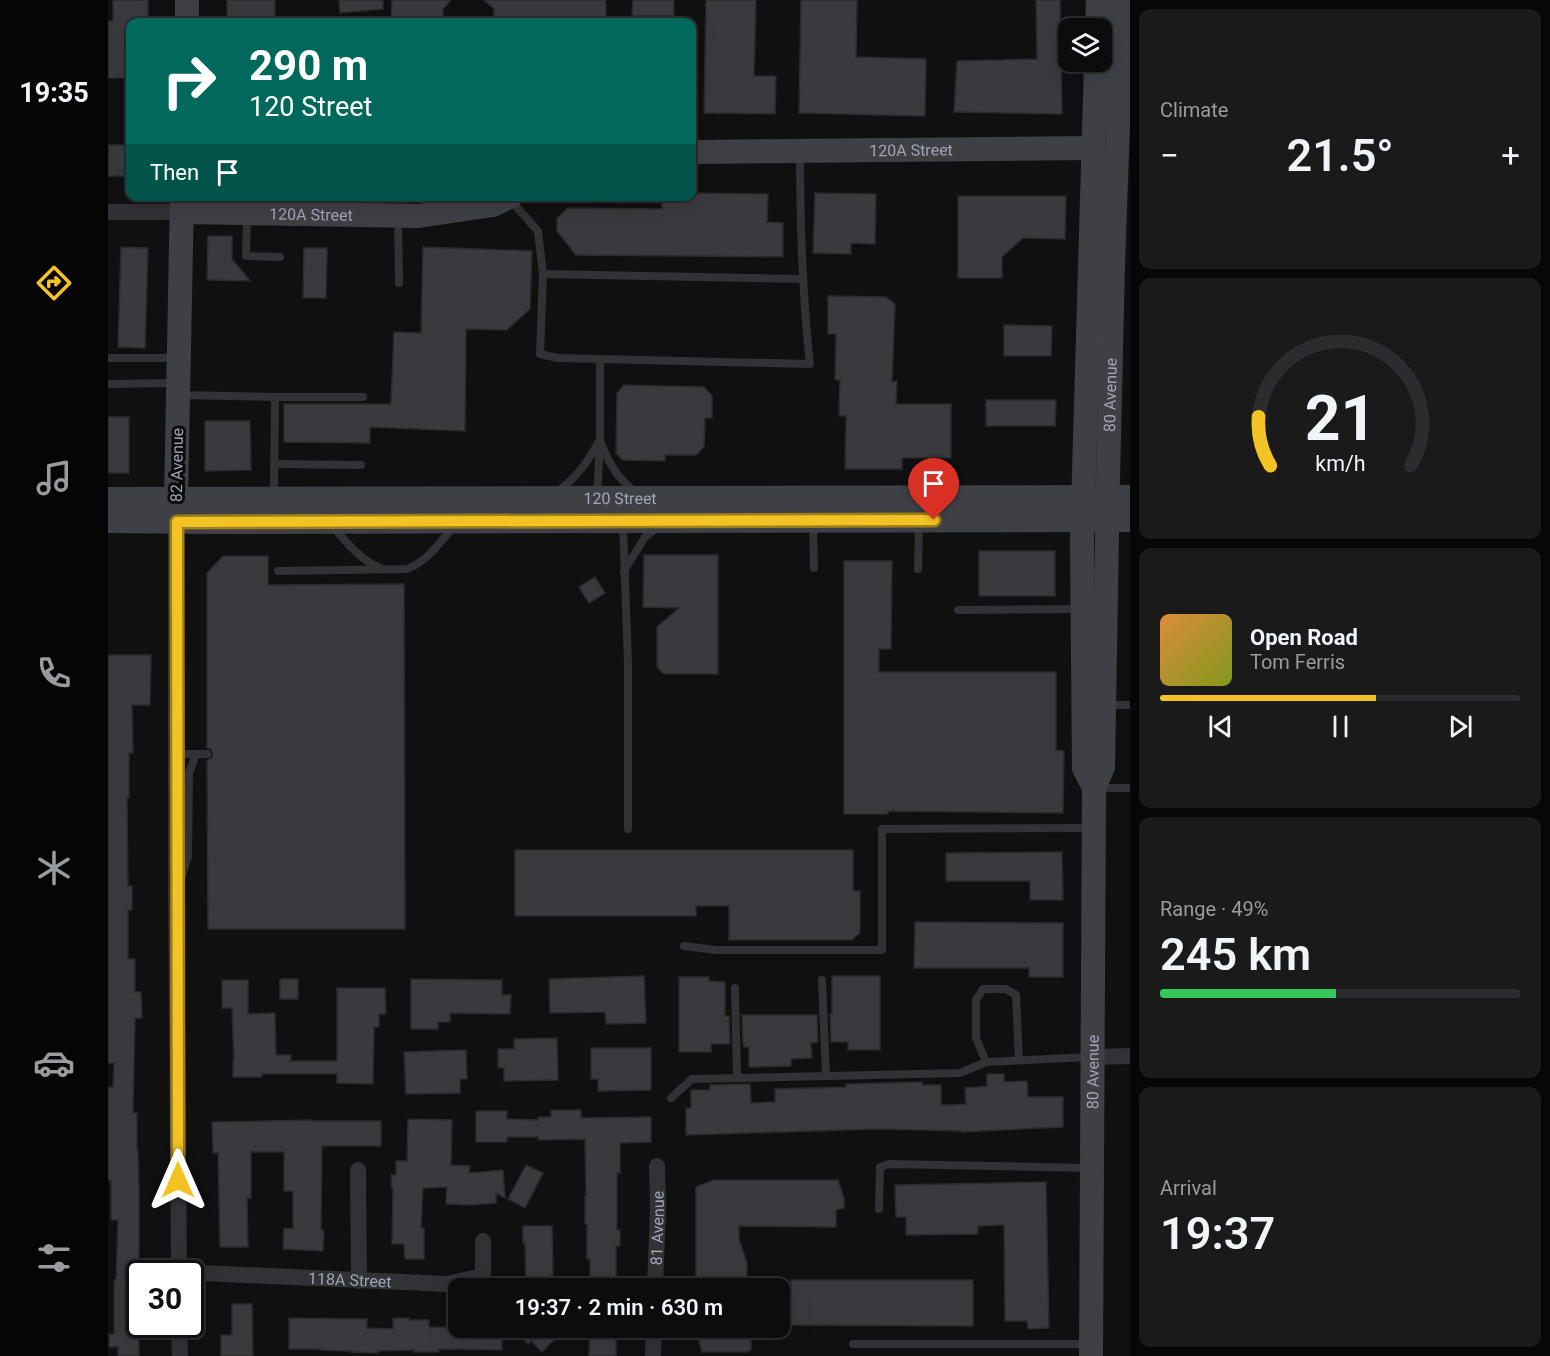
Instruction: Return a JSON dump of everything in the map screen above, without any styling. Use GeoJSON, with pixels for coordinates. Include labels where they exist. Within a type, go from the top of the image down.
{"type":"FeatureCollection","features":[{"type":"Feature","properties":{"kind":"main road"},"geometry":{"type":"LineString","coordinates":[[187,0],[187,18]]}},
{"type":"Feature","properties":{"kind":"main road"},"geometry":{"type":"LineString","coordinates":[[1097,18],[1098,0]]}},
{"type":"Feature","properties":{"kind":"main road","name":"80 Avenue"},"geometry":{"type":"LineString","coordinates":[[1091,1350],[1094,788],[1103,767],[1104,705],[1119,509],[1113,265],[1124,146],[1120,0]]}},
{"type":"Feature","properties":{"kind":"main road","name":"80 Avenue"},"geometry":{"type":"LineString","coordinates":[[1094,788],[1084,768],[1083,508],[1096,72]]}},
{"type":"Feature","properties":{"kind":"main road","name":"120A Street"},"geometry":{"type":"LineString","coordinates":[[696,152],[1093,148]]}},
{"type":"Feature","properties":{"kind":"main road","name":"120A Street"},"geometry":{"type":"LineString","coordinates":[[182,204],[247,213],[419,216],[493,205],[501,201]]}},
{"type":"Feature","properties":{"kind":"main road","name":"82 Avenue"},"geometry":{"type":"LineString","coordinates":[[176,510],[182,204]]}},
{"type":"Feature","properties":{"kind":"main road"},"geometry":{"type":"LineString","coordinates":[[624,521],[625,514],[631,509],[654,505],[657,497]]}},
{"type":"Feature","properties":{"kind":"main road","name":"120 Street"},"geometry":{"type":"LineString","coordinates":[[108,499],[176,510],[330,522],[458,521],[548,510],[597,498],[657,497],[1119,509]]}},
{"type":"Feature","properties":{"kind":"main road","name":"120 Street"},"geometry":{"type":"LineString","coordinates":[[108,521],[176,510],[274,499],[548,510],[624,521],[919,520],[1083,508]]}},
{"type":"Feature","properties":{"kind":"street","name":"120A Street"},"geometry":{"type":"LineString","coordinates":[[1093,148],[1124,146]]}},
{"type":"Feature","properties":{"kind":"street","name":"120A Street"},"geometry":{"type":"LineString","coordinates":[[108,213],[182,204]]}},
{"type":"Feature","properties":{"kind":"street","name":"82 Avenue"},"geometry":{"type":"LineString","coordinates":[[176,510],[179,1260]]}},
{"type":"Feature","properties":{"kind":"street"},"geometry":{"type":"LineString","coordinates":[[1093,1057],[1130,1056]]}},
{"type":"Feature","properties":{"kind":"street","name":"81 Avenue"},"geometry":{"type":"LineString","coordinates":[[656,1278],[657,1166]]}},
{"type":"Feature","properties":{"kind":"street"},"geometry":{"type":"LineString","coordinates":[[358,1170],[359,1281]]}},
{"type":"Feature","properties":{"kind":"street","name":"118A Street"},"geometry":{"type":"LineString","coordinates":[[204,1274],[447,1284],[483,1276],[483,1241]]}},
{"type":"Feature","properties":{"kind":"street"},"geometry":{"type":"LineString","coordinates":[[179,1338],[180,1356]]}},
{"type":"Feature","properties":{"kind":"street"},"geometry":{"type":"LineString","coordinates":[[653,1356],[654,1338]]}},
{"type":"Feature","properties":{"kind":"lane"},"geometry":{"type":"LineString","coordinates":[[512,201],[538,231],[543,274],[540,354],[558,358],[810,364],[802,279],[800,151]]}},
{"type":"Feature","properties":{"kind":"lane"},"geometry":{"type":"LineString","coordinates":[[247,213],[246,256],[279,257]]}},
{"type":"Feature","properties":{"kind":"lane"},"geometry":{"type":"LineString","coordinates":[[398,216],[399,283]]}},
{"type":"Feature","properties":{"kind":"lane"},"geometry":{"type":"LineString","coordinates":[[543,274],[802,279]]}},
{"type":"Feature","properties":{"kind":"lane"},"geometry":{"type":"LineString","coordinates":[[108,358],[179,358]]}},
{"type":"Feature","properties":{"kind":"lane"},"geometry":{"type":"LineString","coordinates":[[597,498],[600,359]]}},
{"type":"Feature","properties":{"kind":"lane"},"geometry":{"type":"LineString","coordinates":[[108,384],[275,397],[363,397]]}},
{"type":"Feature","properties":{"kind":"lane"},"geometry":{"type":"LineString","coordinates":[[274,499],[275,397]]}},
{"type":"Feature","properties":{"kind":"lane"},"geometry":{"type":"LineString","coordinates":[[600,440],[606,457],[630,488],[657,497]]}},
{"type":"Feature","properties":{"kind":"lane"},"geometry":{"type":"LineString","coordinates":[[548,510],[578,474],[600,440]]}},
{"type":"Feature","properties":{"kind":"lane"},"geometry":{"type":"LineString","coordinates":[[274,464],[362,465]]}},
{"type":"Feature","properties":{"kind":"lane"},"geometry":{"type":"LineString","coordinates":[[813,520],[814,568]]}},
{"type":"Feature","properties":{"kind":"lane"},"geometry":{"type":"LineString","coordinates":[[918,569],[919,520]]}},
{"type":"Feature","properties":{"kind":"lane"},"geometry":{"type":"LineString","coordinates":[[278,571],[407,569],[425,559],[458,521]]}},
{"type":"Feature","properties":{"kind":"lane"},"geometry":{"type":"LineString","coordinates":[[624,521],[628,663],[628,829]]}},
{"type":"Feature","properties":{"kind":"lane"},"geometry":{"type":"LineString","coordinates":[[624,572],[645,537],[658,527],[675,521]]}},
{"type":"Feature","properties":{"kind":"lane"},"geometry":{"type":"LineString","coordinates":[[330,522],[359,554],[383,570]]}},
{"type":"Feature","properties":{"kind":"lane"},"geometry":{"type":"LineString","coordinates":[[958,610],[1083,609]]}},
{"type":"Feature","properties":{"kind":"lane"},"geometry":{"type":"LineString","coordinates":[[1104,705],[1130,705]]}},
{"type":"Feature","properties":{"kind":"lane"},"geometry":{"type":"LineString","coordinates":[[177,754],[207,754]]}},
{"type":"Feature","properties":{"kind":"lane"},"geometry":{"type":"LineString","coordinates":[[176,894],[188,856],[189,773],[196,754]]}},
{"type":"Feature","properties":{"kind":"lane"},"geometry":{"type":"LineString","coordinates":[[1094,788],[1130,788]]}},
{"type":"Feature","properties":{"kind":"lane"},"geometry":{"type":"LineString","coordinates":[[684,946],[716,950],[882,950],[882,829],[1093,828]]}},
{"type":"Feature","properties":{"kind":"lane"},"geometry":{"type":"LineString","coordinates":[[822,980],[826,1076]]}},
{"type":"Feature","properties":{"kind":"lane"},"geometry":{"type":"LineString","coordinates":[[735,988],[737,1078]]}},
{"type":"Feature","properties":{"kind":"lane"},"geometry":{"type":"LineString","coordinates":[[986,1062],[976,1038],[976,1000],[983,989],[1006,989],[1016,995],[1019,1060]]}},
{"type":"Feature","properties":{"kind":"lane"},"geometry":{"type":"LineString","coordinates":[[671,1098],[692,1079],[960,1073],[986,1062],[1093,1057]]}},
{"type":"Feature","properties":{"kind":"lane"},"geometry":{"type":"LineString","coordinates":[[879,1209],[880,1167],[889,1164],[1092,1168]]}},
{"type":"Feature","properties":{"kind":"lane"},"geometry":{"type":"LineString","coordinates":[[853,1344],[1091,1350]]}},
{"type":"Feature","properties":{"kind":"building"},"geometry":{"type":"Polygon","coordinates":[[[113,0],[148,0],[148,18],[126,18],[126,78],[108,78],[108,21],[113,21],[113,0]]]}},
{"type":"Feature","properties":{"kind":"building"},"geometry":{"type":"Polygon","coordinates":[[[227,0],[275,0],[275,18],[227,18],[227,0]]]}},
{"type":"Feature","properties":{"kind":"building"},"geometry":{"type":"Polygon","coordinates":[[[339,0],[383,0],[383,9],[340,13],[339,0]]]}},
{"type":"Feature","properties":{"kind":"building"},"geometry":{"type":"Polygon","coordinates":[[[392,0],[451,0],[443,9],[443,18],[391,18],[392,0]]]}},
{"type":"Feature","properties":{"kind":"building"},"geometry":{"type":"Polygon","coordinates":[[[484,0],[606,0],[606,18],[494,18],[494,9],[484,0]]]}},
{"type":"Feature","properties":{"kind":"building"},"geometry":{"type":"Polygon","coordinates":[[[633,0],[674,0],[674,16],[632,16],[633,0]]]}},
{"type":"Feature","properties":{"kind":"building"},"geometry":{"type":"Polygon","coordinates":[[[706,0],[756,0],[754,76],[776,76],[775,114],[704,113],[706,0]]]}},
{"type":"Feature","properties":{"kind":"building"},"geometry":{"type":"Polygon","coordinates":[[[801,0],[857,0],[856,57],[926,59],[925,116],[799,113],[801,0]]]}},
{"type":"Feature","properties":{"kind":"building"},"geometry":{"type":"Polygon","coordinates":[[[1036,0],[1060,0],[1058,72],[1061,72],[1062,114],[954,112],[957,61],[1037,59],[1036,0]]]}},
{"type":"Feature","properties":{"kind":"building"},"geometry":{"type":"Polygon","coordinates":[[[108,145],[126,145],[126,176],[108,176],[108,145]]]}},
{"type":"Feature","properties":{"kind":"building"},"geometry":{"type":"Polygon","coordinates":[[[696,193],[768,194],[767,222],[783,223],[783,257],[576,255],[557,231],[557,218],[568,208],[662,209],[662,201],[696,201],[696,193]]]}},
{"type":"Feature","properties":{"kind":"building"},"geometry":{"type":"Polygon","coordinates":[[[815,193],[876,194],[875,244],[851,243],[851,254],[813,253],[815,193]]]}},
{"type":"Feature","properties":{"kind":"building"},"geometry":{"type":"Polygon","coordinates":[[[958,196],[1066,196],[1065,239],[1023,238],[1002,257],[1002,278],[958,278],[958,196]]]}},
{"type":"Feature","properties":{"kind":"building"},"geometry":{"type":"Polygon","coordinates":[[[208,236],[232,236],[232,259],[250,281],[207,280],[208,236]]]}},
{"type":"Feature","properties":{"kind":"building"},"geometry":{"type":"Polygon","coordinates":[[[121,247],[148,248],[145,348],[118,347],[121,247]]]}},
{"type":"Feature","properties":{"kind":"building"},"geometry":{"type":"Polygon","coordinates":[[[423,247],[532,251],[530,309],[507,330],[466,329],[465,431],[370,427],[370,443],[284,442],[284,404],[391,404],[394,332],[421,333],[423,247]]]}},
{"type":"Feature","properties":{"kind":"building"},"geometry":{"type":"Polygon","coordinates":[[[304,248],[327,248],[326,298],[303,298],[304,248]]]}},
{"type":"Feature","properties":{"kind":"building"},"geometry":{"type":"Polygon","coordinates":[[[828,296],[886,297],[895,304],[892,382],[897,381],[896,404],[951,404],[951,458],[902,458],[902,469],[845,469],[846,416],[839,416],[840,380],[835,380],[836,334],[828,334],[828,296]]]}},
{"type":"Feature","properties":{"kind":"building"},"geometry":{"type":"Polygon","coordinates":[[[1004,325],[1052,326],[1051,356],[1004,356],[1004,325]]]}},
{"type":"Feature","properties":{"kind":"building"},"geometry":{"type":"Polygon","coordinates":[[[624,385],[704,387],[712,396],[712,418],[705,418],[704,447],[696,455],[665,455],[665,461],[622,460],[616,453],[617,393],[624,385]]]}},
{"type":"Feature","properties":{"kind":"building"},"geometry":{"type":"Polygon","coordinates":[[[986,400],[1056,400],[1055,426],[986,426],[986,400]]]}},
{"type":"Feature","properties":{"kind":"building"},"geometry":{"type":"Polygon","coordinates":[[[108,417],[129,417],[129,473],[108,473],[108,417]]]}},
{"type":"Feature","properties":{"kind":"building"},"geometry":{"type":"Polygon","coordinates":[[[205,421],[250,421],[251,470],[205,471],[205,421]]]}},
{"type":"Feature","properties":{"kind":"building"},"geometry":{"type":"Polygon","coordinates":[[[979,551],[1055,551],[1055,596],[979,596],[979,551]]]}},
{"type":"Feature","properties":{"kind":"building"},"geometry":{"type":"Polygon","coordinates":[[[644,555],[718,555],[718,674],[664,674],[657,667],[657,627],[679,608],[643,607],[644,555]]]}},
{"type":"Feature","properties":{"kind":"building"},"geometry":{"type":"Polygon","coordinates":[[[223,556],[268,556],[268,585],[404,584],[405,929],[208,929],[207,760],[212,758],[213,753],[207,748],[207,573],[223,556]]]}},
{"type":"Feature","properties":{"kind":"building"},"geometry":{"type":"Polygon","coordinates":[[[844,561],[892,561],[891,649],[879,649],[879,672],[1056,672],[1056,750],[1064,751],[1063,813],[888,811],[888,814],[844,814],[844,561]]]}},
{"type":"Feature","properties":{"kind":"building"},"geometry":{"type":"Polygon","coordinates":[[[595,577],[605,593],[589,603],[579,587],[595,577]]]}},
{"type":"Feature","properties":{"kind":"building"},"geometry":{"type":"Polygon","coordinates":[[[108,655],[151,655],[150,705],[132,705],[133,753],[129,753],[129,798],[127,798],[128,886],[132,886],[132,910],[128,910],[128,959],[135,959],[135,992],[141,992],[142,1018],[135,1018],[133,1113],[137,1113],[139,1260],[126,1260],[126,1338],[139,1338],[139,1356],[118,1356],[118,1347],[109,1347],[109,1334],[114,1334],[114,1280],[116,1280],[118,1220],[111,1220],[111,1180],[108,1181],[108,1087],[113,1087],[114,1063],[108,1063],[108,655]]]}},
{"type":"Feature","properties":{"kind":"building"},"geometry":{"type":"Polygon","coordinates":[[[515,850],[853,850],[853,891],[860,891],[860,933],[852,940],[729,940],[729,906],[696,906],[696,916],[515,916],[515,850]]]}},
{"type":"Feature","properties":{"kind":"building"},"geometry":{"type":"Polygon","coordinates":[[[1062,852],[1063,900],[1030,900],[1030,881],[946,881],[946,853],[1062,852]]]}},
{"type":"Feature","properties":{"kind":"building"},"geometry":{"type":"Polygon","coordinates":[[[915,922],[1063,923],[1063,977],[1029,977],[1029,968],[914,968],[915,922]]]}},
{"type":"Feature","properties":{"kind":"building"},"geometry":{"type":"Polygon","coordinates":[[[644,976],[646,1023],[606,1024],[605,1012],[550,1013],[549,979],[644,976]]]}},
{"type":"Feature","properties":{"kind":"building"},"geometry":{"type":"Polygon","coordinates":[[[832,976],[880,976],[880,1050],[848,1050],[848,1042],[831,1042],[832,976]]]}},
{"type":"Feature","properties":{"kind":"building"},"geometry":{"type":"Polygon","coordinates":[[[679,977],[709,977],[709,981],[725,982],[725,1016],[729,1016],[730,1044],[711,1044],[711,1052],[679,1052],[679,977]]]}},
{"type":"Feature","properties":{"kind":"building"},"geometry":{"type":"Polygon","coordinates":[[[280,979],[298,979],[298,999],[280,999],[280,979]]]}},
{"type":"Feature","properties":{"kind":"building"},"geometry":{"type":"Polygon","coordinates":[[[411,979],[502,980],[502,995],[511,995],[510,1014],[450,1013],[450,1022],[438,1022],[438,1029],[411,1029],[411,979]]]}},
{"type":"Feature","properties":{"kind":"building"},"geometry":{"type":"Polygon","coordinates":[[[222,980],[248,980],[248,1014],[275,1013],[276,1055],[291,1055],[291,1061],[337,1061],[337,988],[385,988],[386,1014],[379,1014],[379,1027],[374,1027],[373,1084],[337,1083],[337,1074],[262,1074],[262,1077],[233,1077],[232,1008],[222,1008],[222,980]]]}},
{"type":"Feature","properties":{"kind":"building"},"geometry":{"type":"Polygon","coordinates":[[[742,1015],[817,1015],[818,1042],[811,1043],[812,1058],[791,1059],[791,1066],[749,1067],[749,1047],[744,1047],[743,1044],[742,1015]]]}},
{"type":"Feature","properties":{"kind":"building"},"geometry":{"type":"Polygon","coordinates":[[[557,1038],[558,1080],[504,1081],[504,1068],[498,1068],[498,1049],[514,1049],[514,1039],[557,1038]]]}},
{"type":"Feature","properties":{"kind":"building"},"geometry":{"type":"Polygon","coordinates":[[[591,1048],[651,1048],[651,1090],[598,1091],[598,1079],[591,1079],[591,1048]]]}},
{"type":"Feature","properties":{"kind":"building"},"geometry":{"type":"Polygon","coordinates":[[[466,1050],[467,1079],[460,1079],[460,1093],[406,1094],[404,1052],[466,1050]]]}},
{"type":"Feature","properties":{"kind":"building"},"geometry":{"type":"Polygon","coordinates":[[[987,1074],[1004,1074],[1004,1082],[1027,1081],[1028,1097],[1063,1097],[1063,1127],[962,1132],[878,1129],[686,1135],[686,1108],[691,1108],[691,1090],[710,1090],[710,1085],[750,1084],[751,1103],[775,1102],[775,1089],[922,1082],[922,1085],[941,1085],[941,1105],[952,1105],[966,1104],[965,1088],[987,1086],[987,1074]]]}},
{"type":"Feature","properties":{"kind":"building"},"geometry":{"type":"Polygon","coordinates":[[[551,1110],[581,1110],[581,1118],[651,1117],[651,1142],[620,1143],[620,1173],[617,1173],[617,1230],[620,1230],[620,1246],[616,1246],[616,1277],[621,1278],[590,1278],[590,1259],[587,1259],[587,1224],[585,1224],[585,1139],[538,1140],[538,1137],[507,1137],[507,1142],[476,1142],[476,1111],[507,1111],[507,1119],[538,1120],[538,1117],[551,1117],[551,1110]]]}},
{"type":"Feature","properties":{"kind":"building"},"geometry":{"type":"Polygon","coordinates":[[[408,1119],[452,1120],[451,1165],[470,1166],[469,1173],[503,1170],[505,1198],[496,1193],[496,1203],[446,1204],[447,1187],[423,1188],[421,1228],[424,1228],[424,1259],[405,1259],[404,1244],[392,1244],[391,1175],[396,1175],[396,1161],[407,1161],[408,1119]]]}},
{"type":"Feature","properties":{"kind":"building"},"geometry":{"type":"Polygon","coordinates":[[[381,1121],[381,1146],[322,1146],[323,1251],[283,1249],[284,1228],[293,1229],[293,1191],[284,1191],[284,1152],[251,1152],[251,1198],[247,1198],[248,1247],[220,1247],[218,1153],[213,1153],[212,1122],[381,1121]]]}},
{"type":"Feature","properties":{"kind":"building"},"geometry":{"type":"Polygon","coordinates":[[[526,1165],[543,1173],[525,1208],[508,1199],[526,1165]]]}},
{"type":"Feature","properties":{"kind":"building"},"geometry":{"type":"Polygon","coordinates":[[[714,1180],[838,1180],[844,1198],[844,1208],[836,1210],[836,1227],[739,1226],[739,1239],[747,1263],[747,1278],[696,1278],[696,1187],[714,1180]]]}},
{"type":"Feature","properties":{"kind":"building"},"geometry":{"type":"Polygon","coordinates":[[[1046,1182],[1049,1328],[1028,1329],[1027,1321],[1005,1321],[1004,1225],[978,1226],[978,1234],[906,1235],[906,1217],[896,1217],[895,1185],[1046,1182]]]}},
{"type":"Feature","properties":{"kind":"building"},"geometry":{"type":"Polygon","coordinates":[[[523,1226],[552,1226],[552,1278],[526,1278],[525,1243],[523,1243],[523,1226]]]}},
{"type":"Feature","properties":{"kind":"building"},"geometry":{"type":"Polygon","coordinates":[[[791,1280],[973,1280],[973,1326],[790,1325],[791,1280]]]}},
{"type":"Feature","properties":{"kind":"building"},"geometry":{"type":"Polygon","coordinates":[[[232,1304],[252,1304],[253,1356],[221,1356],[221,1335],[232,1335],[232,1304]]]}},
{"type":"Feature","properties":{"kind":"building"},"geometry":{"type":"Polygon","coordinates":[[[289,1318],[367,1319],[367,1328],[393,1329],[393,1318],[409,1318],[409,1320],[429,1320],[429,1327],[448,1327],[448,1338],[502,1338],[502,1350],[439,1349],[439,1352],[414,1352],[414,1350],[378,1351],[378,1353],[289,1349],[289,1318]]]}},
{"type":"Feature","properties":{"kind":"building"},"geometry":{"type":"Polygon","coordinates":[[[521,1338],[555,1339],[542,1352],[531,1341],[528,1344],[521,1338]]]}},
{"type":"Feature","properties":{"kind":"building"},"geometry":{"type":"Polygon","coordinates":[[[590,1338],[616,1338],[616,1356],[589,1356],[590,1338]]]}},
{"type":"Feature","properties":{"kind":"building"},"geometry":{"type":"Polygon","coordinates":[[[699,1338],[751,1338],[751,1350],[702,1352],[699,1338]]]}},
{"type":"Feature","properties":{"kind":"route"},"geometry":{"type":"LineString","coordinates":[[178,1180],[177,522],[934,520]]}}]}
